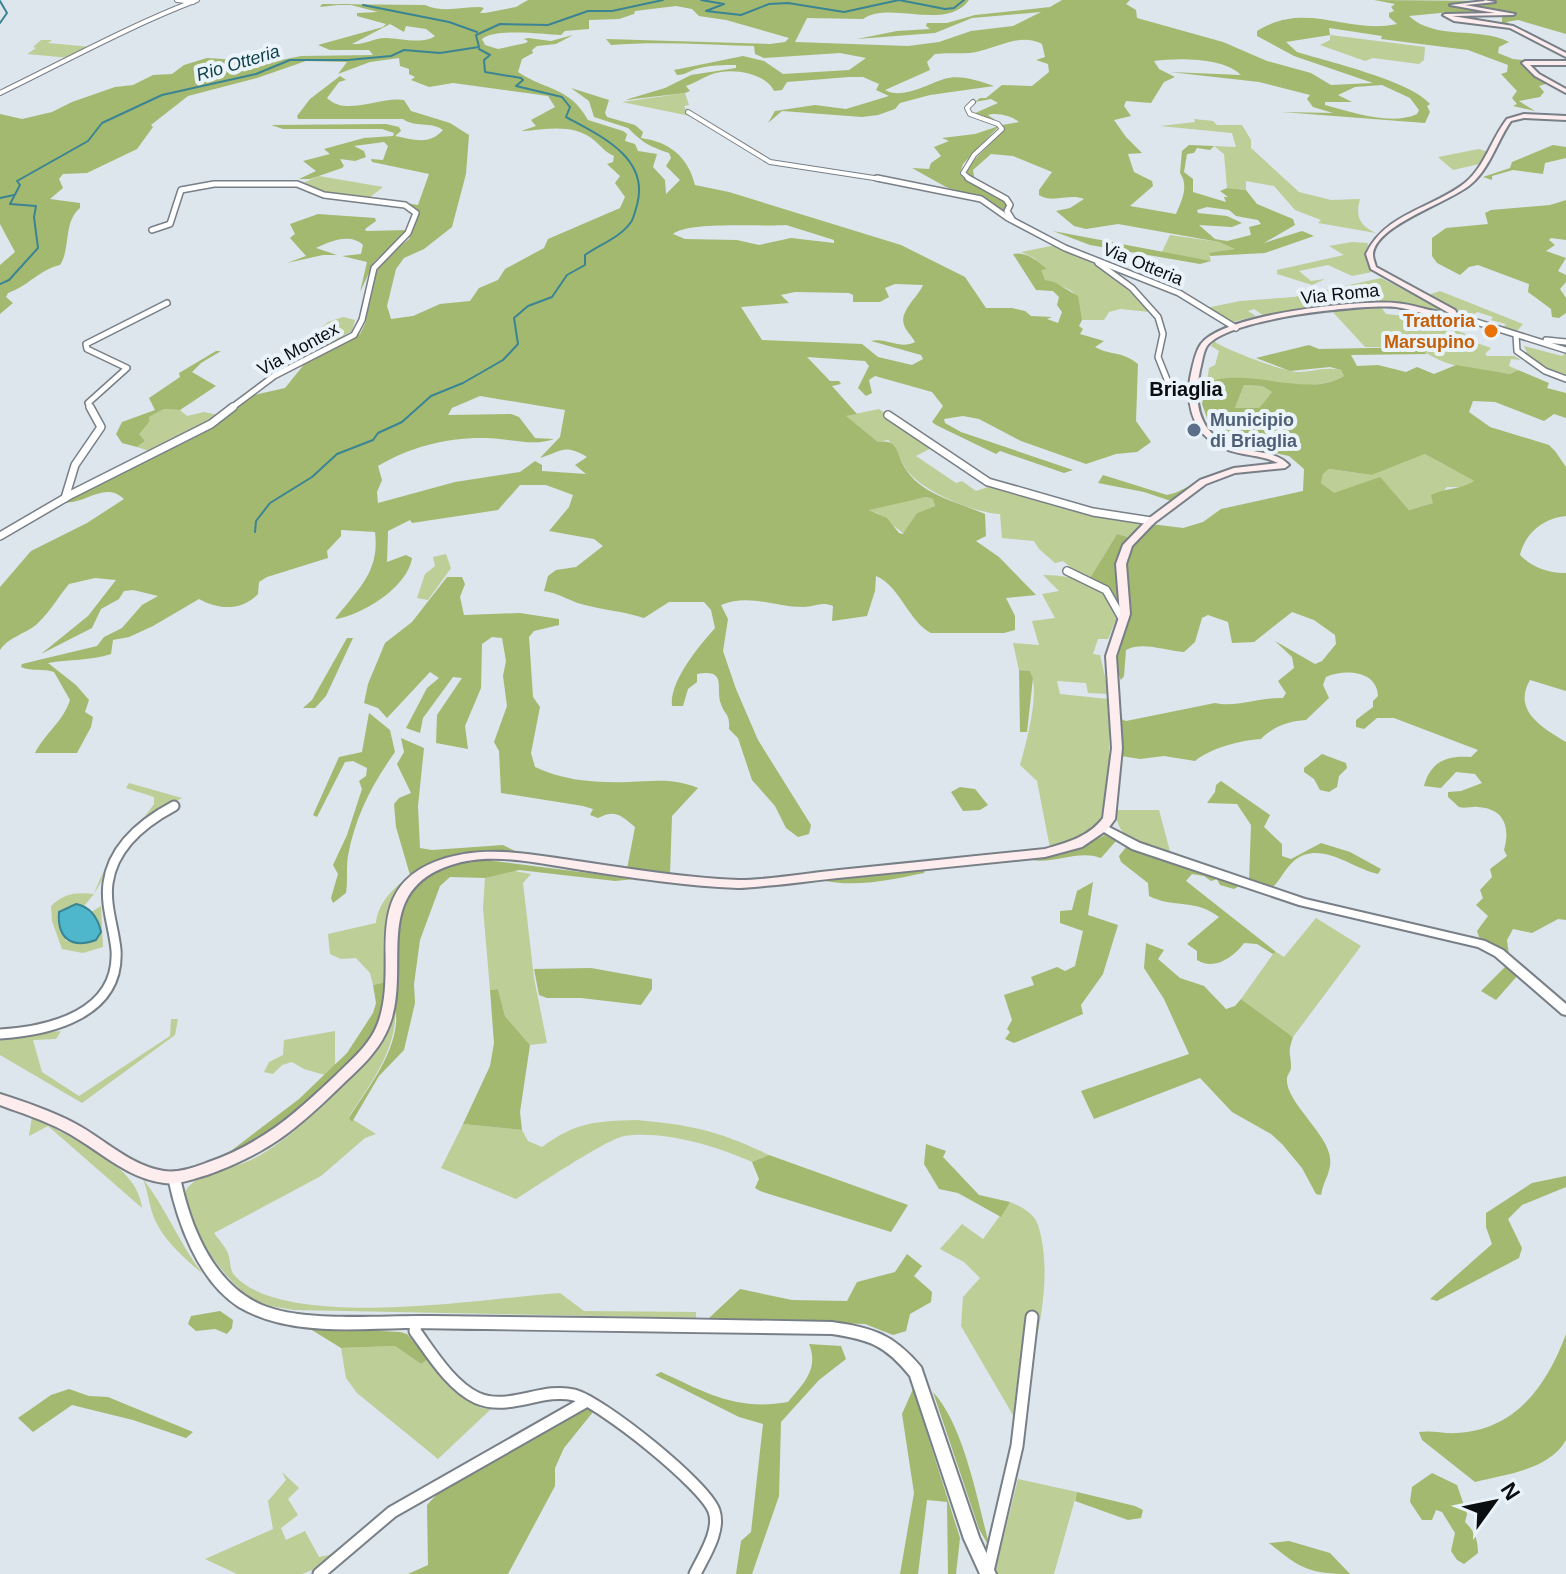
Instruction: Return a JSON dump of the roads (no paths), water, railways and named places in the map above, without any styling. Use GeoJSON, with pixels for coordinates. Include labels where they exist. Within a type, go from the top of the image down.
{"type":"FeatureCollection","features":[{"type":"Feature","properties":{"kind":"main road"},"geometry":{"type":"LineString","coordinates":[[1457,0],[1477,0]]}},
{"type":"Feature","properties":{"kind":"main road"},"geometry":{"type":"LineString","coordinates":[[1486,0],[1493,2],[1452,5],[1513,14],[1445,15],[1511,27],[1566,55]]}},
{"type":"Feature","properties":{"kind":"main road"},"geometry":{"type":"LineString","coordinates":[[1566,63],[1525,63],[1537,75],[1566,91]]}},
{"type":"Feature","properties":{"kind":"main road"},"geometry":{"type":"LineString","coordinates":[[1454,315],[1376,271],[1370,260],[1373,243],[1382,232],[1470,182],[1509,120],[1520,116],[1566,118]]}},
{"type":"Feature","properties":{"kind":"main road","name":"Via Roma"},"geometry":{"type":"LineString","coordinates":[[1194,388],[1204,345],[1236,328],[1353,305],[1393,305],[1454,315]]}},
{"type":"Feature","properties":{"kind":"main road"},"geometry":{"type":"LineString","coordinates":[[0,1099],[66,1125],[152,1174],[174,1177],[252,1153],[305,1115],[363,1057],[380,1032],[388,1011],[392,987],[391,926],[403,893],[416,877],[452,859],[475,854],[503,855],[673,879],[742,884],[1063,850],[1078,844],[1103,827],[1109,819],[1112,805],[1117,748],[1111,656],[1126,607],[1122,557],[1134,537],[1151,521],[1209,479],[1242,470],[1285,465],[1278,459],[1243,453],[1216,442],[1196,419],[1192,403],[1194,388]]}},
{"type":"Feature","properties":{"kind":"street"},"geometry":{"type":"LineString","coordinates":[[177,0],[196,1]]}},
{"type":"Feature","properties":{"kind":"street"},"geometry":{"type":"LineString","coordinates":[[0,93],[111,40],[136,24],[196,1]]}},
{"type":"Feature","properties":{"kind":"street"},"geometry":{"type":"LineString","coordinates":[[973,102],[967,108],[970,114],[998,124],[1002,129],[979,149],[964,166],[963,173],[973,182],[1006,198],[1010,205],[1008,214],[1016,222]]}},
{"type":"Feature","properties":{"kind":"street"},"geometry":{"type":"LineString","coordinates":[[688,112],[766,161],[845,171],[962,194],[988,202],[1016,222],[1090,258]]}},
{"type":"Feature","properties":{"kind":"street","name":"Via Montex"},"geometry":{"type":"LineString","coordinates":[[0,536],[65,498],[211,424],[274,376],[354,335],[360,326],[373,270],[405,240],[416,213],[405,205],[324,195],[297,184],[214,184],[181,190],[170,224],[152,230]]}},
{"type":"Feature","properties":{"kind":"street","name":"Via Otteria"},"geometry":{"type":"LineString","coordinates":[[1090,258],[1179,293],[1236,328]]}},
{"type":"Feature","properties":{"kind":"street","name":"Via Otteria"},"geometry":{"type":"LineString","coordinates":[[1090,258],[1132,288],[1158,317],[1163,329],[1158,357],[1168,382],[1194,388]]}},
{"type":"Feature","properties":{"kind":"street"},"geometry":{"type":"LineString","coordinates":[[65,498],[75,465],[101,427],[88,403],[127,368],[87,349],[86,344],[167,303]]}},
{"type":"Feature","properties":{"kind":"street","name":"Via Roma"},"geometry":{"type":"LineString","coordinates":[[1454,315],[1566,350]]}},
{"type":"Feature","properties":{"kind":"street"},"geometry":{"type":"LineString","coordinates":[[1516,335],[1517,351],[1545,371],[1566,379]]}},
{"type":"Feature","properties":{"kind":"street"},"geometry":{"type":"LineString","coordinates":[[1542,340],[1566,342]]}},
{"type":"Feature","properties":{"kind":"street"},"geometry":{"type":"LineString","coordinates":[[888,415],[988,482],[1093,512],[1151,521]]}},
{"type":"Feature","properties":{"kind":"street"},"geometry":{"type":"LineString","coordinates":[[1067,571],[1106,590],[1123,620]]}},
{"type":"Feature","properties":{"kind":"street"},"geometry":{"type":"LineString","coordinates":[[0,1034],[54,1029],[70,1023],[96,1002],[109,985],[116,963],[106,893],[109,874],[133,834],[150,819],[174,806]]}},
{"type":"Feature","properties":{"kind":"street"},"geometry":{"type":"LineString","coordinates":[[1103,827],[1136,846],[1303,902],[1481,944],[1499,953],[1566,1011]]}},
{"type":"Feature","properties":{"kind":"street"},"geometry":{"type":"LineString","coordinates":[[174,1177],[178,1205],[187,1230],[223,1285],[248,1305],[279,1317],[832,1328],[884,1339],[901,1353],[916,1372],[967,1527],[987,1574]]}},
{"type":"Feature","properties":{"kind":"street"},"geometry":{"type":"LineString","coordinates":[[987,1574],[1016,1462],[1027,1388],[1032,1317]]}},
{"type":"Feature","properties":{"kind":"street"},"geometry":{"type":"LineString","coordinates":[[416,1322],[415,1331],[423,1343],[467,1392],[478,1398],[501,1401],[566,1395],[587,1401],[674,1465],[701,1490],[714,1509],[715,1528],[695,1574]]}},
{"type":"Feature","properties":{"kind":"street"},"geometry":{"type":"LineString","coordinates":[[319,1574],[392,1512],[587,1401]]}},
{"type":"Feature","properties":{"kind":"water"},"geometry":{"type":"Polygon","coordinates":[[[76,904],[90,910],[96,918],[101,932],[96,940],[79,943],[63,935],[59,912],[76,904]]]}},
{"type":"Feature","properties":{"kind":"waterway","name":"Rio Otteria"},"geometry":{"type":"LineString","coordinates":[[0,284],[9,280],[38,248],[34,217],[36,206],[10,204],[20,185],[17,181],[88,141],[102,123],[162,95],[256,74],[290,60],[348,60],[391,56],[404,50],[440,53],[479,47],[476,35],[500,24],[548,25],[588,11],[612,11],[663,0]]}},
{"type":"Feature","properties":{"kind":"waterway","name":"Rio Otteria"},"geometry":{"type":"LineString","coordinates":[[701,0],[724,4],[706,11],[741,15],[769,4],[788,3],[844,12],[899,0],[945,9],[954,8],[964,0]]}},
{"type":"Feature","properties":{"kind":"waterway"},"geometry":{"type":"LineString","coordinates":[[0,1],[7,13],[0,23]]}},
{"type":"Feature","properties":{"kind":"waterway"},"geometry":{"type":"LineString","coordinates":[[363,5],[449,22],[477,32]]}},
{"type":"Feature","properties":{"kind":"waterway"},"geometry":{"type":"LineString","coordinates":[[255,532],[256,521],[270,503],[312,477],[337,454],[373,440],[378,433],[402,422],[431,396],[463,383],[503,360],[518,344],[514,318],[528,306],[552,297],[567,275],[585,265],[585,255],[622,232],[633,218],[639,189],[636,174],[620,150],[566,117],[570,107],[562,97],[516,86],[523,80],[521,78],[485,72],[484,60],[490,55],[479,49]]}},
{"type":"Feature","properties":{"kind":"waterway"},"geometry":{"type":"LineString","coordinates":[[0,198],[14,195]]}},
{"type":"Feature","properties":{"kind":"place","name":"Trattoria Marsupino"},"geometry":{"type":"Point","coordinates":[1491,331]}},
{"type":"Feature","properties":{"kind":"place","name":"Municipio di Briaglia"},"geometry":{"type":"Point","coordinates":[1194,430]}},
{"type":"Feature","properties":{"kind":"district","name":"Briaglia"},"geometry":{"type":"Point","coordinates":[1186,389]}}]}
